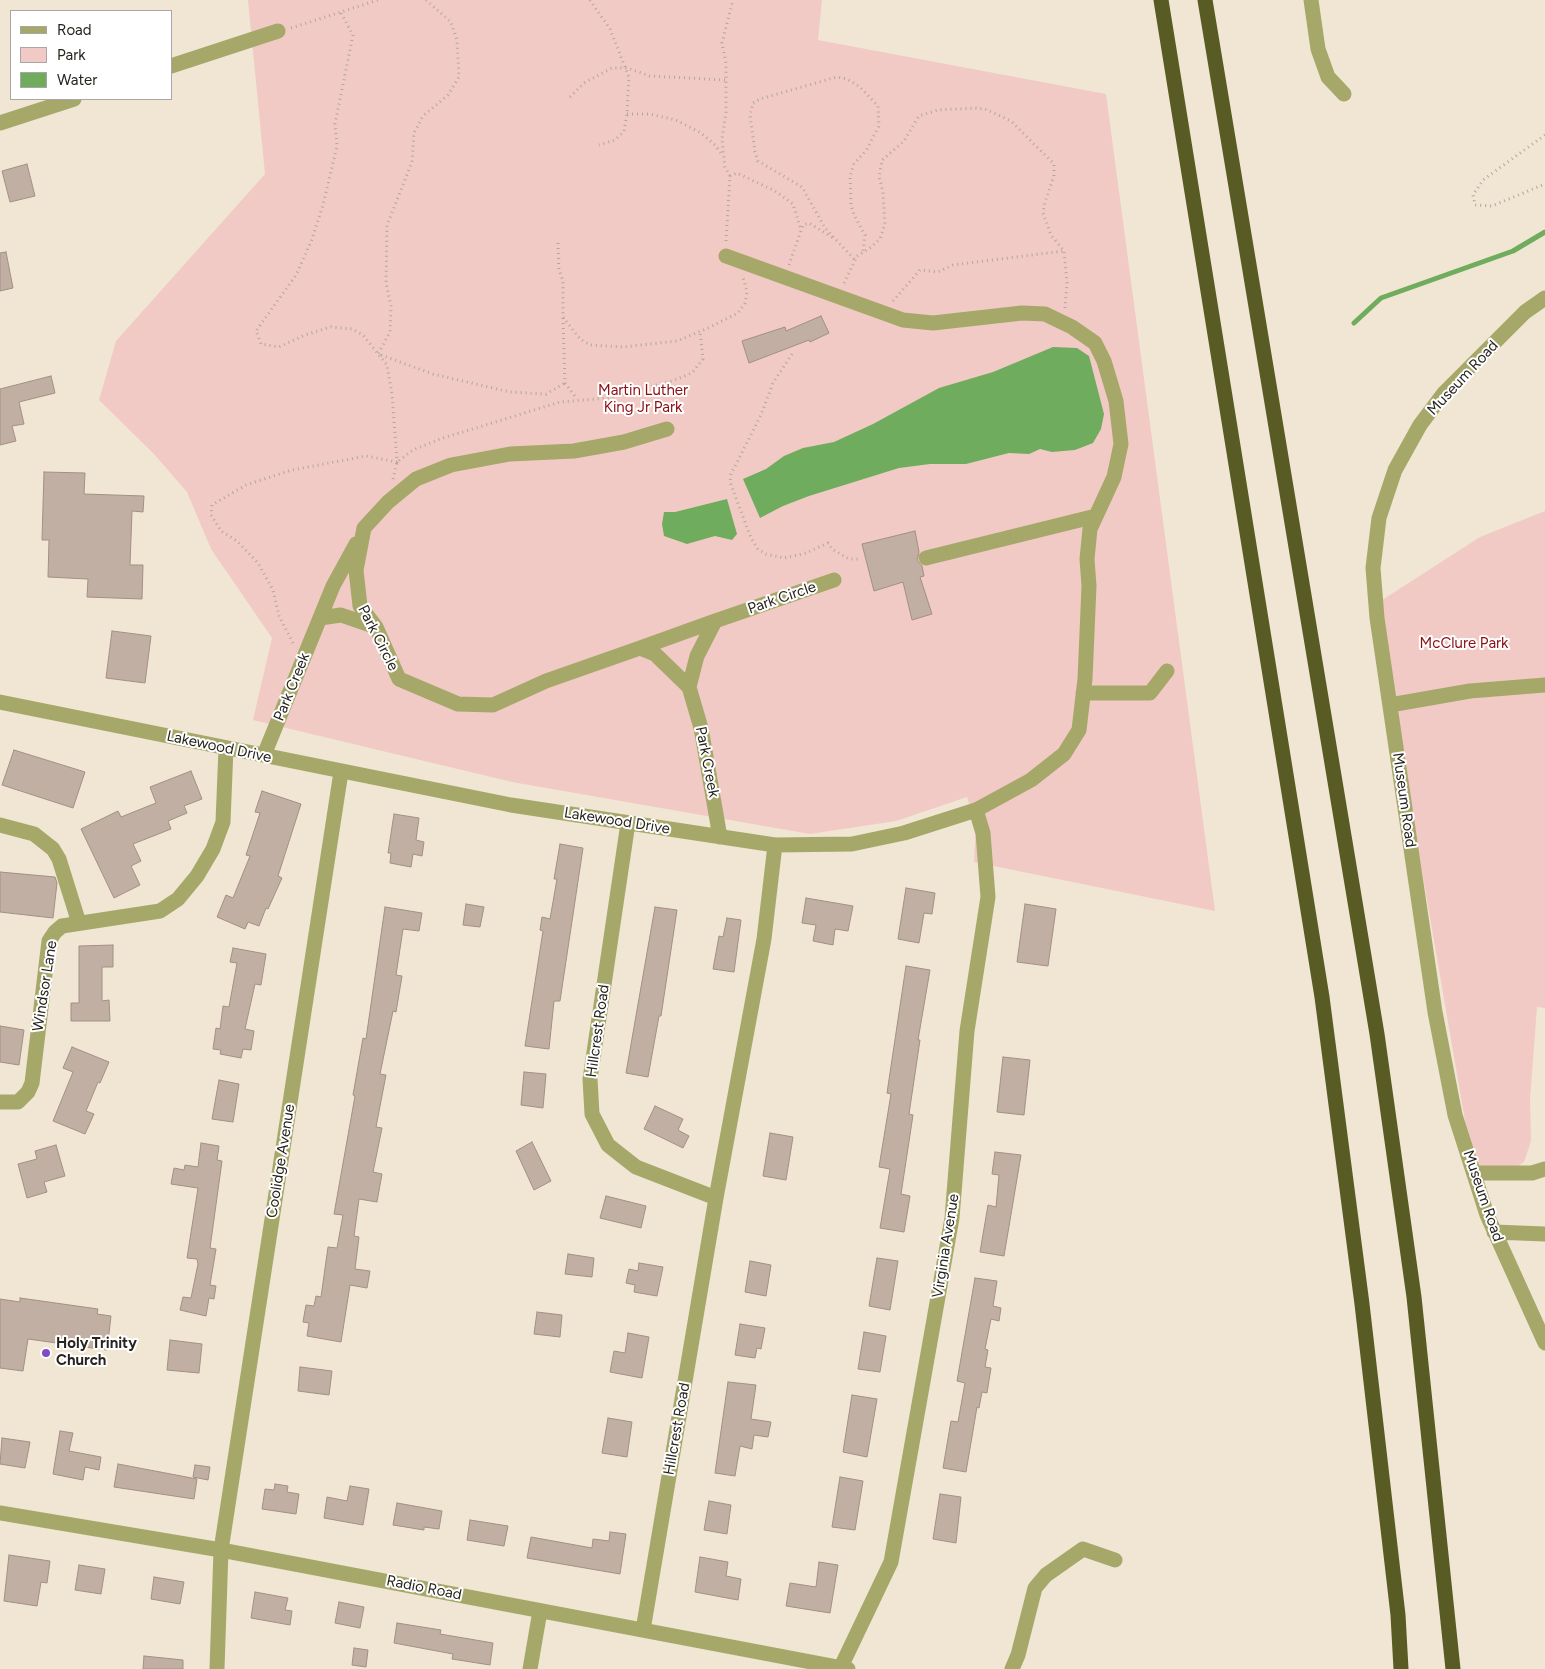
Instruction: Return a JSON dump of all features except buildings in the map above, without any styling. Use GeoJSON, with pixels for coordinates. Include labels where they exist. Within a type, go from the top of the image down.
{"type":"FeatureCollection","features":[{"type":"Feature","properties":{"kind":"highway"},"geometry":{"type":"LineString","coordinates":[[1161,0],[1322,997],[1362,1304],[1398,1615],[1401,1669]]}},
{"type":"Feature","properties":{"kind":"highway"},"geometry":{"type":"LineString","coordinates":[[1205,0],[1376,1034],[1414,1297],[1453,1669]]}},
{"type":"Feature","properties":{"kind":"street"},"geometry":{"type":"LineString","coordinates":[[1311,0],[1318,49],[1328,77],[1344,94]]}},
{"type":"Feature","properties":{"kind":"street"},"geometry":{"type":"LineString","coordinates":[[172,66],[278,31]]}},
{"type":"Feature","properties":{"kind":"street"},"geometry":{"type":"LineString","coordinates":[[0,123],[71,100]]}},
{"type":"Feature","properties":{"kind":"street"},"geometry":{"type":"LineString","coordinates":[[726,256],[903,320],[933,323],[1022,313],[1045,314],[1072,327],[1095,343],[1104,361],[1116,401],[1121,444],[1114,477],[1090,529],[1087,559],[1089,586],[1084,693],[1150,693],[1167,671]]}},
{"type":"Feature","properties":{"kind":"street","name":"Museum Road"},"geometry":{"type":"LineString","coordinates":[[1544,1340],[1494,1232],[1455,1115],[1435,1012],[1377,618],[1373,568],[1379,518],[1395,470],[1420,426],[1444,393],[1525,312],[1545,298]]}},
{"type":"Feature","properties":{"kind":"street"},"geometry":{"type":"LineString","coordinates":[[364,528],[388,502],[416,479],[451,465],[510,454],[574,451],[624,442],[667,429]]}},
{"type":"Feature","properties":{"kind":"street"},"geometry":{"type":"LineString","coordinates":[[926,558],[1096,516]]}},
{"type":"Feature","properties":{"kind":"street","name":"Park Creek"},"geometry":{"type":"LineString","coordinates":[[264,755],[333,586],[364,528]]}},
{"type":"Feature","properties":{"kind":"street","name":"Park Circle"},"geometry":{"type":"LineString","coordinates":[[364,528],[356,570],[360,606],[376,627],[399,679],[458,704],[492,704],[546,681],[640,648]]}},
{"type":"Feature","properties":{"kind":"street","name":"Park Circle"},"geometry":{"type":"LineString","coordinates":[[715,621],[834,580]]}},
{"type":"Feature","properties":{"kind":"street"},"geometry":{"type":"LineString","coordinates":[[320,618],[341,615],[376,627]]}},
{"type":"Feature","properties":{"kind":"street"},"geometry":{"type":"LineString","coordinates":[[640,648],[715,621]]}},
{"type":"Feature","properties":{"kind":"street"},"geometry":{"type":"LineString","coordinates":[[640,648],[655,654],[689,687],[698,656],[715,621]]}},
{"type":"Feature","properties":{"kind":"street"},"geometry":{"type":"LineString","coordinates":[[1390,705],[1470,691],[1545,685]]}},
{"type":"Feature","properties":{"kind":"street","name":"Park Creek"},"geometry":{"type":"LineString","coordinates":[[689,687],[701,728],[720,837]]}},
{"type":"Feature","properties":{"kind":"street","name":"Lakewood Drive"},"geometry":{"type":"LineString","coordinates":[[0,702],[512,805],[775,845],[852,844],[904,833],[976,810],[1032,780],[1064,754],[1079,730],[1084,693]]}},
{"type":"Feature","properties":{"kind":"street","name":"Windsor Lane"},"geometry":{"type":"LineString","coordinates":[[0,1102],[18,1102],[28,1092],[32,1083],[50,941],[62,926],[160,911],[178,899],[197,876],[213,849],[223,822],[226,748]]}},
{"type":"Feature","properties":{"kind":"street","name":"Coolidge Avenue"},"geometry":{"type":"LineString","coordinates":[[217,1669],[221,1550],[341,772]]}},
{"type":"Feature","properties":{"kind":"street","name":"Virginia Avenue"},"geometry":{"type":"LineString","coordinates":[[843,1668],[891,1562],[952,1218],[967,1031],[988,897],[983,834],[976,810]]}},
{"type":"Feature","properties":{"kind":"street","name":"Hillcrest Road"},"geometry":{"type":"LineString","coordinates":[[628,823],[590,1079],[592,1114],[608,1145],[636,1167],[716,1198]]}},
{"type":"Feature","properties":{"kind":"street"},"geometry":{"type":"LineString","coordinates":[[0,825],[34,834],[53,849],[59,859],[79,923]]}},
{"type":"Feature","properties":{"kind":"street","name":"Hillcrest Road"},"geometry":{"type":"LineString","coordinates":[[643,1630],[716,1198],[764,939],[775,845]]}},
{"type":"Feature","properties":{"kind":"street"},"geometry":{"type":"LineString","coordinates":[[1474,1173],[1532,1173],[1545,1169]]}},
{"type":"Feature","properties":{"kind":"street"},"geometry":{"type":"LineString","coordinates":[[1494,1232],[1545,1234]]}},
{"type":"Feature","properties":{"kind":"street","name":"Radio Road"},"geometry":{"type":"LineString","coordinates":[[0,1513],[221,1550],[843,1668]]}},
{"type":"Feature","properties":{"kind":"street"},"geometry":{"type":"LineString","coordinates":[[1012,1669],[1018,1655],[1035,1588],[1046,1575],[1083,1549],[1115,1560]]}},
{"type":"Feature","properties":{"kind":"street"},"geometry":{"type":"LineString","coordinates":[[530,1669],[540,1610]]}},
{"type":"Feature","properties":{"kind":"path"},"geometry":{"type":"LineString","coordinates":[[278,31],[378,0]]}},
{"type":"Feature","properties":{"kind":"path"},"geometry":{"type":"LineString","coordinates":[[378,354],[390,332],[391,306],[386,283],[387,226],[412,162],[414,133],[423,116],[448,95],[459,76],[457,40],[451,22],[426,0]]}},
{"type":"Feature","properties":{"kind":"path"},"geometry":{"type":"LineString","coordinates":[[590,0],[610,29],[630,77],[624,131],[615,140],[599,145]]}},
{"type":"Feature","properties":{"kind":"path"},"geometry":{"type":"LineString","coordinates":[[726,256],[730,176],[725,167],[722,139],[726,112],[722,43],[733,0]]}},
{"type":"Feature","properties":{"kind":"path"},"geometry":{"type":"LineString","coordinates":[[341,12],[353,35],[335,124],[337,146],[322,204],[311,242],[296,275],[256,331],[261,344],[279,347],[331,327],[352,329],[363,335],[387,365],[392,394],[397,462],[388,502]]}},
{"type":"Feature","properties":{"kind":"path"},"geometry":{"type":"LineString","coordinates":[[570,97],[584,83],[603,71],[612,68],[627,68],[650,76],[725,80]]}},
{"type":"Feature","properties":{"kind":"path"},"geometry":{"type":"LineString","coordinates":[[854,259],[825,228],[802,187],[758,161],[754,152],[750,115],[753,103],[760,99],[837,77],[847,79],[860,87],[878,106],[879,126],[874,137],[854,164],[850,176],[851,205],[854,216],[865,235],[863,252]]}},
{"type":"Feature","properties":{"kind":"path"},"geometry":{"type":"LineString","coordinates":[[838,298],[854,259],[880,238],[884,224],[883,192],[879,177],[882,160],[904,141],[920,116],[938,110],[985,109],[1011,121],[1054,164],[1054,176],[1045,202],[1044,214],[1051,235],[1064,251],[1067,283],[1064,304],[1072,327]]}},
{"type":"Feature","properties":{"kind":"path"},"geometry":{"type":"LineString","coordinates":[[627,114],[650,114],[676,120],[700,133],[715,145],[724,156]]}},
{"type":"Feature","properties":{"kind":"path"},"geometry":{"type":"LineString","coordinates":[[1545,135],[1483,180],[1472,195],[1475,205],[1492,206],[1545,184]]}},
{"type":"Feature","properties":{"kind":"path"},"geometry":{"type":"LineString","coordinates":[[730,176],[737,173],[756,181],[793,204],[801,230]]}},
{"type":"Feature","properties":{"kind":"path"},"geometry":{"type":"LineString","coordinates":[[786,278],[803,225],[810,223],[835,239]]}},
{"type":"Feature","properties":{"kind":"path"},"geometry":{"type":"LineString","coordinates":[[558,243],[558,265],[563,281],[564,383],[577,399]]}},
{"type":"Feature","properties":{"kind":"path"},"geometry":{"type":"LineString","coordinates":[[882,314],[920,270],[938,272],[953,265],[1064,251]]}},
{"type":"Feature","properties":{"kind":"path"},"geometry":{"type":"LineString","coordinates":[[563,317],[570,328],[590,345],[624,347],[670,342],[700,331],[738,313],[745,303],[747,292],[743,276],[748,264]]}},
{"type":"Feature","properties":{"kind":"path"},"geometry":{"type":"LineString","coordinates":[[304,657],[287,634],[279,616],[273,590],[258,563],[238,541],[221,531],[211,515],[212,505],[246,485],[299,469],[366,456],[397,462],[413,450],[440,439],[539,407],[577,399],[607,398],[672,381],[692,373],[703,359],[700,331]]}},
{"type":"Feature","properties":{"kind":"path"},"geometry":{"type":"LineString","coordinates":[[378,354],[433,374],[510,392],[546,394],[564,383]]}},
{"type":"Feature","properties":{"kind":"path"},"geometry":{"type":"LineString","coordinates":[[792,354],[773,383],[761,415],[731,474],[730,482],[751,538],[758,549],[766,554],[784,558],[806,553],[828,543],[832,549],[849,558],[861,559]]}},
{"type":"Feature","properties":{"kind":"green space","name":"Martin Luther King Jr Park"},"geometry":{"type":"Polygon","coordinates":[[[248,0],[822,0],[818,40],[1106,94],[1215,911],[974,862],[976,826],[967,797],[896,821],[810,834],[512,782],[253,720],[272,638],[211,549],[187,492],[154,454],[99,400],[116,341],[265,174],[248,0]]]}},
{"type":"Feature","properties":{"kind":"green space","name":"McClure Park"},"geometry":{"type":"Polygon","coordinates":[[[1545,511],[1545,1008],[1537,1007],[1530,1099],[1531,1141],[1524,1162],[1512,1170],[1474,1173],[1376,604],[1480,537],[1545,511]]]}},
{"type":"Feature","properties":{"kind":"water"},"geometry":{"type":"Polygon","coordinates":[[[1053,347],[1077,348],[1089,356],[1104,414],[1101,429],[1093,443],[1075,450],[1052,452],[1040,449],[1029,454],[1009,453],[966,464],[930,464],[899,468],[809,496],[783,506],[760,518],[743,479],[766,469],[784,456],[803,448],[834,442],[873,424],[939,388],[993,372],[1053,347]]]}},
{"type":"Feature","properties":{"kind":"water"},"geometry":{"type":"Polygon","coordinates":[[[727,499],[737,534],[732,540],[715,536],[687,544],[664,536],[662,524],[664,512],[675,512],[727,499]]]}},
{"type":"Feature","properties":{"kind":"waterway"},"geometry":{"type":"LineString","coordinates":[[1354,323],[1381,298],[1513,251],[1545,232]]}},
{"type":"Feature","properties":{"kind":"place","name":"Holy Trinity Church"},"geometry":{"type":"Point","coordinates":[46,1353]}}]}
